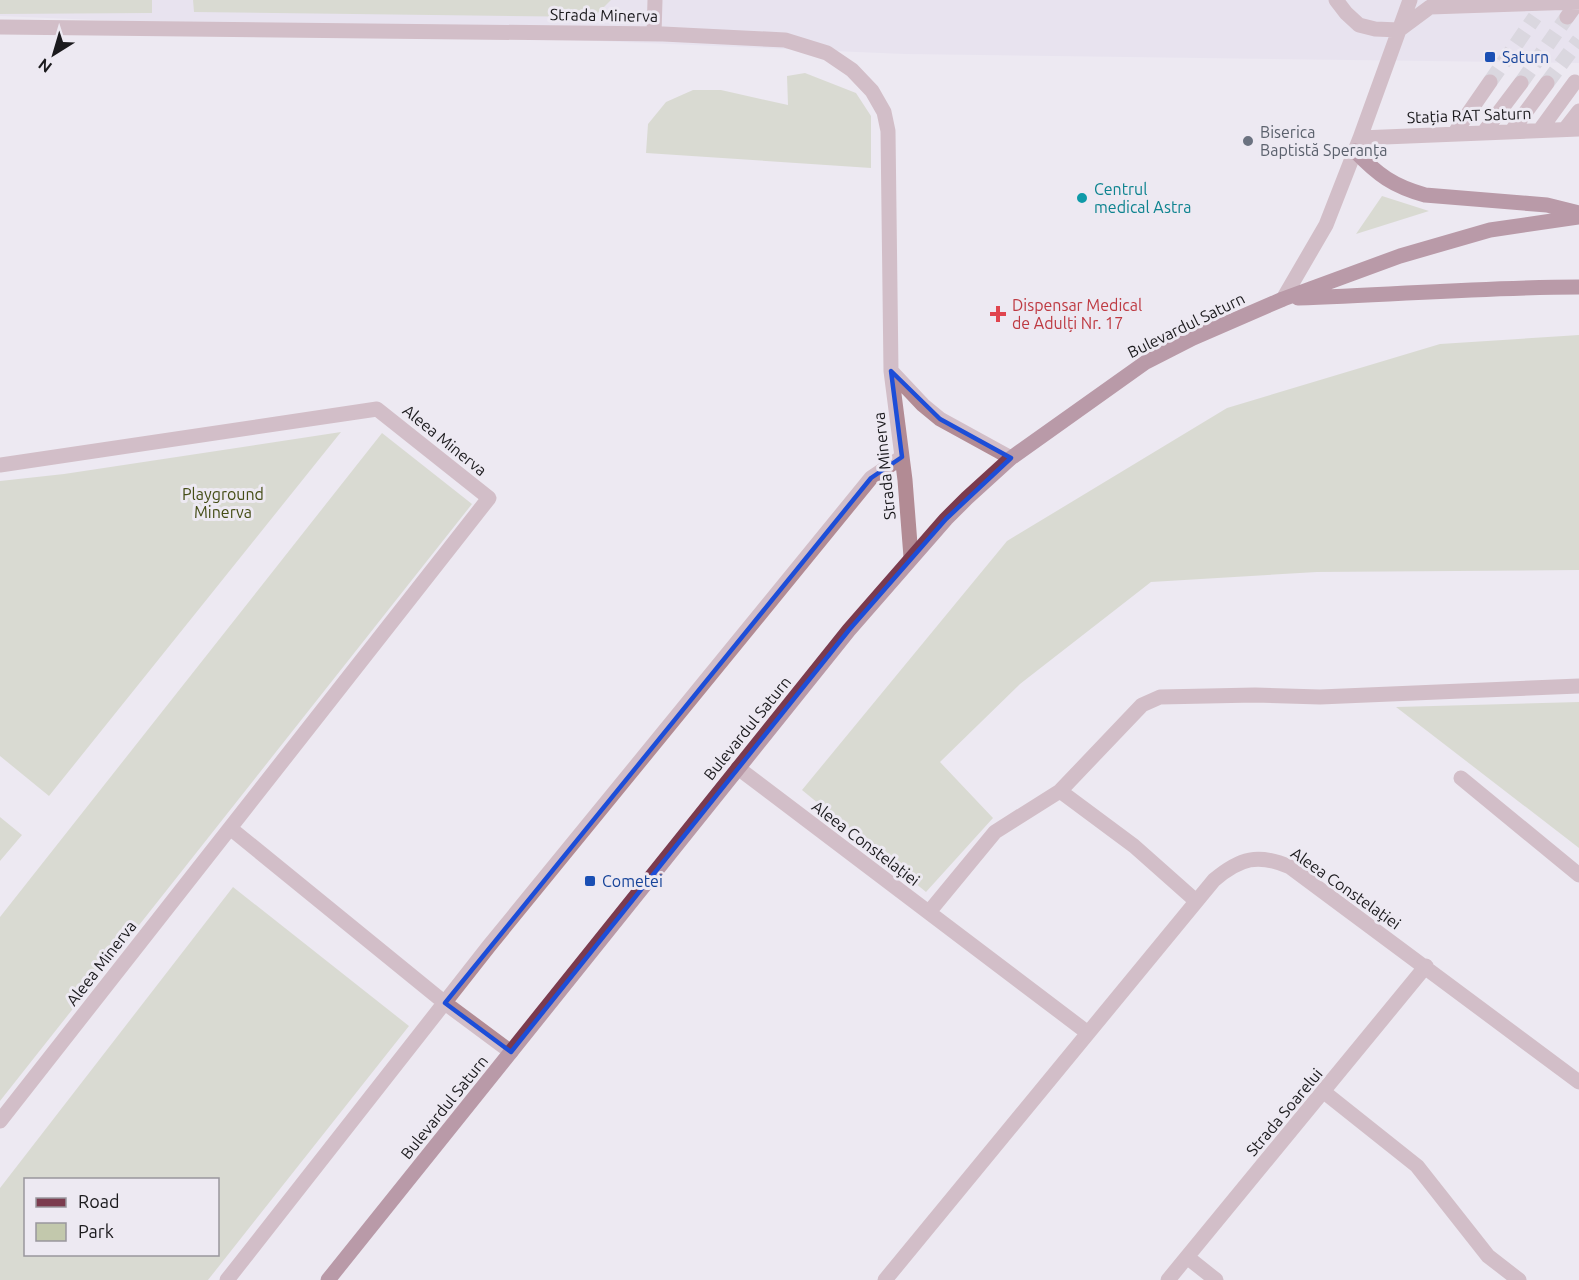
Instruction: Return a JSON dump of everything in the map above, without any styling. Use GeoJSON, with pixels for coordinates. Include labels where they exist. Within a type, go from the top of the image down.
{"type":"FeatureCollection","features":[{"type":"Feature","properties":{"kind":"main road"},"geometry":{"type":"LineString","coordinates":[[1358,145],[1376,173],[1406,190],[1425,195],[1548,205],[1579,215]]}},
{"type":"Feature","properties":{"kind":"main road","name":"Bulevardul Saturn"},"geometry":{"type":"LineString","coordinates":[[328,1280],[738,768],[911,557],[967,498],[1011,458],[1146,362],[1193,338],[1283,299],[1400,256],[1490,230],[1579,215]]}},
{"type":"Feature","properties":{"kind":"main road","name":"Bulevardul Saturn"},"geometry":{"type":"LineString","coordinates":[[1283,299],[1401,295],[1506,287],[1579,287]]}},
{"type":"Feature","properties":{"kind":"street"},"geometry":{"type":"LineString","coordinates":[[654,34],[655,0]]}},
{"type":"Feature","properties":{"kind":"street"},"geometry":{"type":"LineString","coordinates":[[1336,0],[1359,25],[1375,29],[1399,30],[1430,7],[1578,2]]}},
{"type":"Feature","properties":{"kind":"street"},"geometry":{"type":"LineString","coordinates":[[1283,299],[1326,225],[1358,145],[1410,0]]}},
{"type":"Feature","properties":{"kind":"street"},"geometry":{"type":"LineString","coordinates":[[1567,17],[1578,2]]}},
{"type":"Feature","properties":{"kind":"street"},"geometry":{"type":"LineString","coordinates":[[1535,17],[1544,3]]}},
{"type":"Feature","properties":{"kind":"street","name":"Strada Minerva"},"geometry":{"type":"LineString","coordinates":[[0,27],[654,34],[785,39],[827,53],[852,70],[872,91],[884,112],[888,131],[891,371],[911,557]]}},
{"type":"Feature","properties":{"kind":"street"},"geometry":{"type":"LineString","coordinates":[[1454,134],[1490,82]]}},
{"type":"Feature","properties":{"kind":"street"},"geometry":{"type":"LineString","coordinates":[[1540,130],[1575,82]]}},
{"type":"Feature","properties":{"kind":"street"},"geometry":{"type":"LineString","coordinates":[[1484,132],[1521,83]]}},
{"type":"Feature","properties":{"kind":"street"},"geometry":{"type":"LineString","coordinates":[[1511,132],[1547,83]]}},
{"type":"Feature","properties":{"kind":"street"},"geometry":{"type":"LineString","coordinates":[[1572,129],[1579,111]]}},
{"type":"Feature","properties":{"kind":"street","name":"Stația RAT Saturn"},"geometry":{"type":"LineString","coordinates":[[1358,145],[1454,134],[1572,129]]}},
{"type":"Feature","properties":{"kind":"street"},"geometry":{"type":"LineString","coordinates":[[891,371],[923,405],[940,419],[1011,458]]}},
{"type":"Feature","properties":{"kind":"street","name":"Aleea Minerva"},"geometry":{"type":"LineString","coordinates":[[0,465],[377,409],[489,498],[0,1121]]}},
{"type":"Feature","properties":{"kind":"street"},"geometry":{"type":"LineString","coordinates":[[227,1280],[489,946],[872,478],[902,457]]}},
{"type":"Feature","properties":{"kind":"street"},"geometry":{"type":"LineString","coordinates":[[929,912],[995,832],[1060,791],[1142,705],[1160,697],[1320,697],[1579,686]]}},
{"type":"Feature","properties":{"kind":"street","name":"Aleea Constelației"},"geometry":{"type":"LineString","coordinates":[[738,768],[1088,1033]]}},
{"type":"Feature","properties":{"kind":"street"},"geometry":{"type":"LineString","coordinates":[[1461,778],[1579,875]]}},
{"type":"Feature","properties":{"kind":"street"},"geometry":{"type":"LineString","coordinates":[[1060,791],[1134,846],[1196,901]]}},
{"type":"Feature","properties":{"kind":"street"},"geometry":{"type":"LineString","coordinates":[[230,828],[445,1003],[511,1052]]}},
{"type":"Feature","properties":{"kind":"street","name":"Aleea Constelației"},"geometry":{"type":"LineString","coordinates":[[885,1280],[1214,880],[1231,866],[1254,858],[1274,860],[1290,867],[1579,1082]]}},
{"type":"Feature","properties":{"kind":"street","name":"Strada Soarelui"},"geometry":{"type":"LineString","coordinates":[[1168,1280],[1426,966]]}},
{"type":"Feature","properties":{"kind":"street"},"geometry":{"type":"LineString","coordinates":[[1324,1092],[1417,1166],[1488,1256],[1519,1280]]}},
{"type":"Feature","properties":{"kind":"street"},"geometry":{"type":"LineString","coordinates":[[1187,1257],[1216,1280]]}},
{"type":"Feature","properties":{"kind":"highlighted area"},"geometry":{"type":"Polygon","coordinates":[[[891,371],[940,419],[1011,458],[946,519],[849,630],[511,1052],[445,1003],[871,478],[902,457],[891,371]]]}},
{"type":"Feature","properties":{"kind":"shaded area"},"geometry":{"type":"Polygon","coordinates":[[[0,0],[1579,0],[1579,63],[904,54],[0,16],[0,0]]]}},
{"type":"Feature","properties":{"kind":"green space"},"geometry":{"type":"Polygon","coordinates":[[[0,0],[152,0],[152,13],[0,14],[0,0]]]}},
{"type":"Feature","properties":{"kind":"green space"},"geometry":{"type":"Polygon","coordinates":[[[193,0],[611,0],[594,17],[194,12],[193,0]]]}},
{"type":"Feature","properties":{"kind":"green space"},"geometry":{"type":"Polygon","coordinates":[[[805,73],[856,93],[871,116],[871,168],[646,153],[648,124],[666,102],[693,90],[721,90],[788,105],[787,76],[805,73]]]}},
{"type":"Feature","properties":{"kind":"green space"},"geometry":{"type":"Polygon","coordinates":[[[1382,196],[1429,211],[1356,234],[1382,196]]]}},
{"type":"Feature","properties":{"kind":"green space"},"geometry":{"type":"Polygon","coordinates":[[[1579,335],[1579,570],[1317,572],[1151,582],[1020,684],[940,762],[993,818],[926,892],[802,790],[1007,541],[1227,408],[1440,344],[1579,335]]]}},
{"type":"Feature","properties":{"kind":"green space","name":"Playground Minerva"},"geometry":{"type":"Polygon","coordinates":[[[341,432],[49,796],[0,756],[0,481],[64,474],[341,432]]]}},
{"type":"Feature","properties":{"kind":"green space"},"geometry":{"type":"Polygon","coordinates":[[[382,433],[472,504],[0,1101],[0,917],[382,433]]]}},
{"type":"Feature","properties":{"kind":"green space"},"geometry":{"type":"Polygon","coordinates":[[[1579,702],[1579,848],[1396,707],[1579,702]]]}},
{"type":"Feature","properties":{"kind":"green space"},"geometry":{"type":"Polygon","coordinates":[[[0,817],[22,835],[0,861],[0,817]]]}},
{"type":"Feature","properties":{"kind":"green space"},"geometry":{"type":"Polygon","coordinates":[[[233,887],[409,1026],[208,1280],[0,1280],[0,1188],[233,887]]]}},
{"type":"Feature","properties":{"kind":"tunnel"},"geometry":{"type":"LineString","coordinates":[[1490,82],[1535,17]]}},
{"type":"Feature","properties":{"kind":"tunnel"},"geometry":{"type":"LineString","coordinates":[[1521,83],[1567,17]]}},
{"type":"Feature","properties":{"kind":"tunnel"},"geometry":{"type":"LineString","coordinates":[[1547,83],[1579,40]]}},
{"type":"Feature","properties":{"kind":"place","name":"Saturn"},"geometry":{"type":"Point","coordinates":[1490,57]}},
{"type":"Feature","properties":{"kind":"place","name":"Biserica Baptistă Speranța"},"geometry":{"type":"Point","coordinates":[1248,141]}},
{"type":"Feature","properties":{"kind":"place","name":"Centrul medical Astra"},"geometry":{"type":"Point","coordinates":[1082,198]}},
{"type":"Feature","properties":{"kind":"place","name":"Dispensar Medical de Adulți Nr. 17"},"geometry":{"type":"Point","coordinates":[998,314]}},
{"type":"Feature","properties":{"kind":"place","name":"Cometei"},"geometry":{"type":"Point","coordinates":[590,881]}}]}
